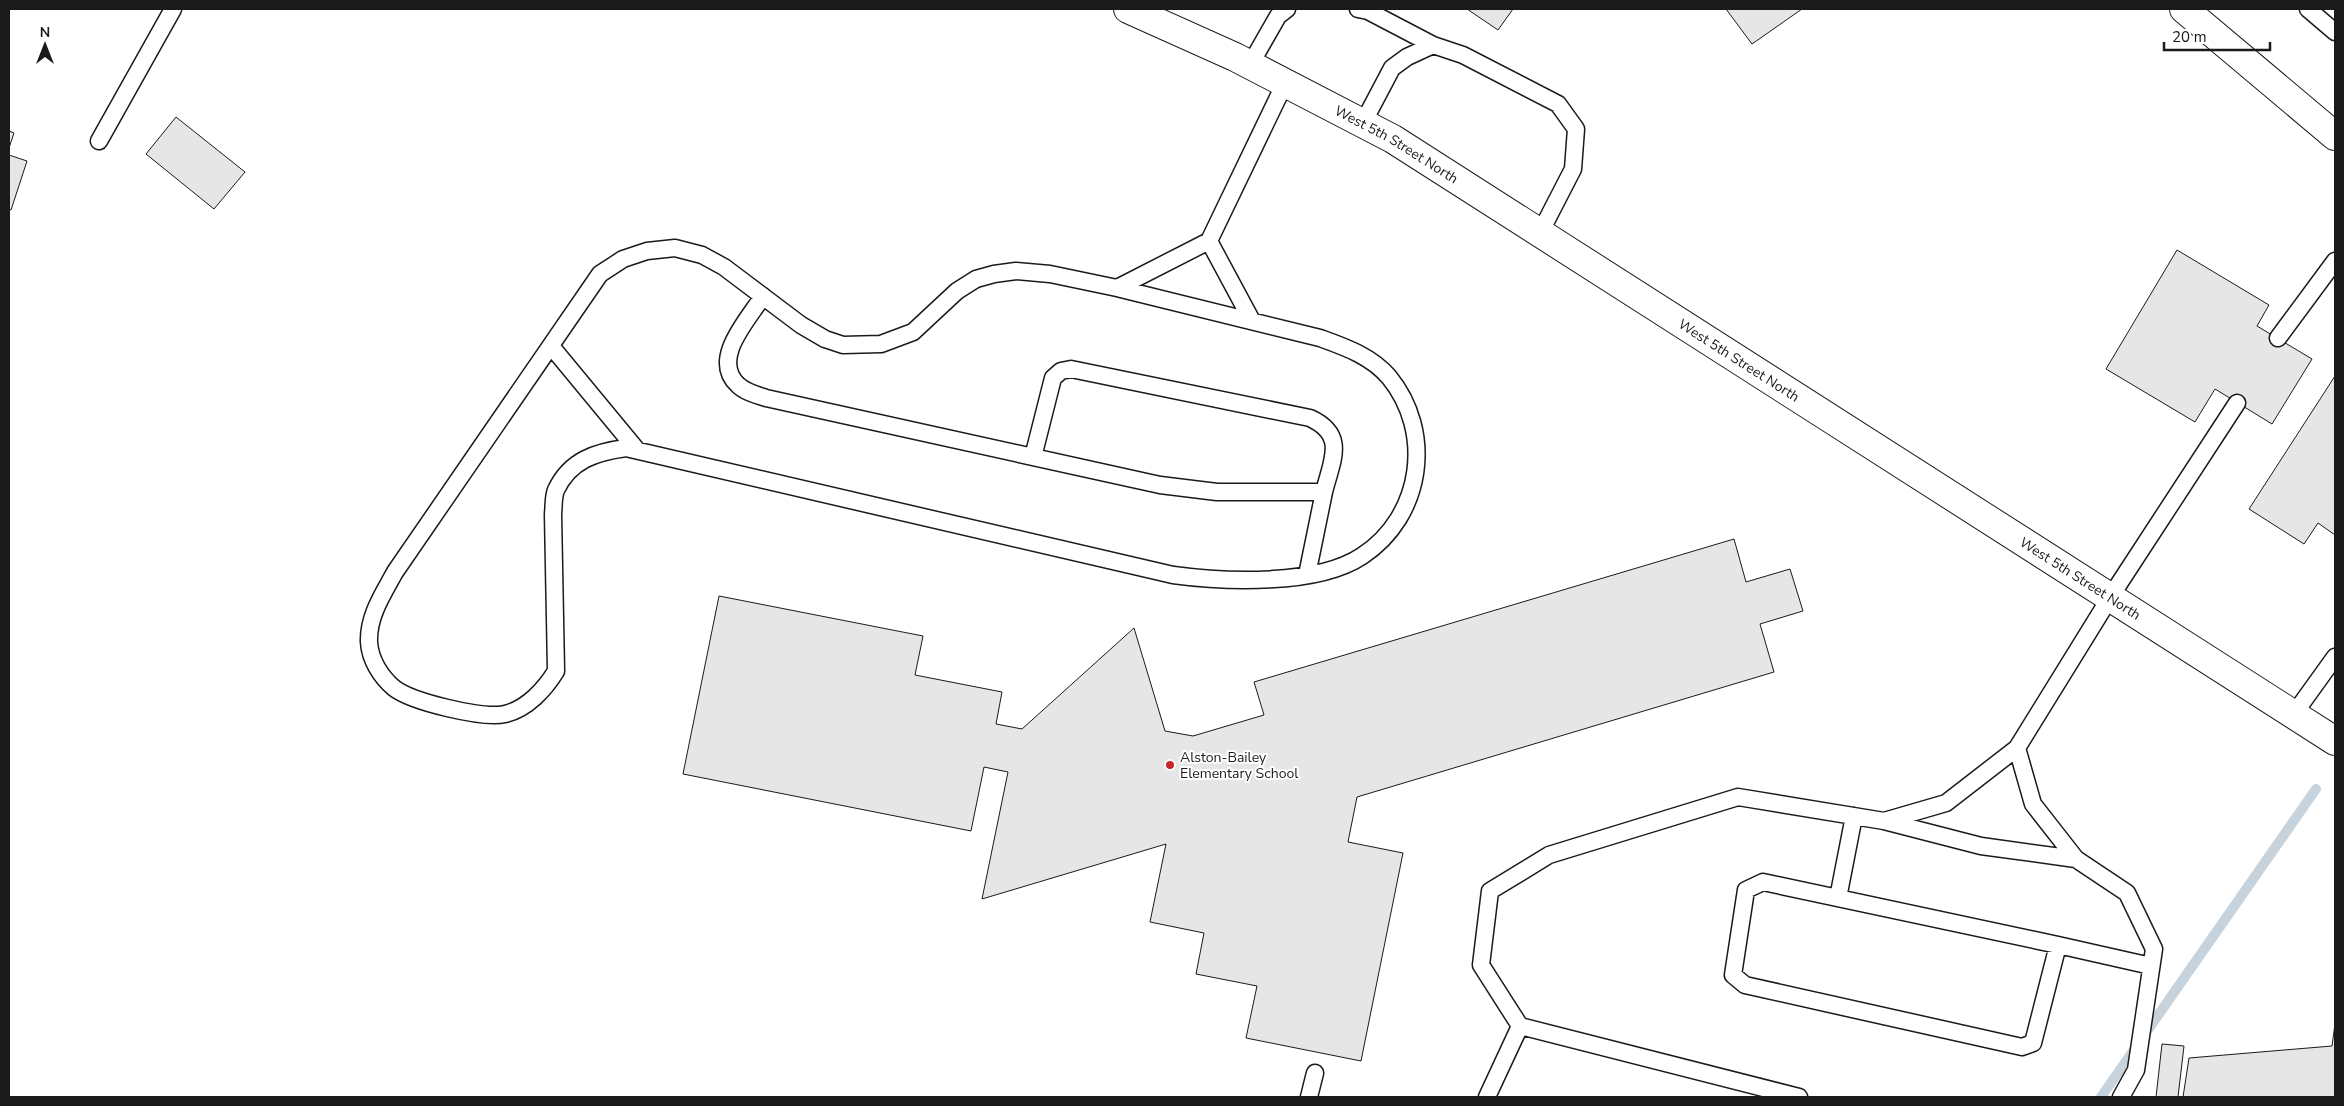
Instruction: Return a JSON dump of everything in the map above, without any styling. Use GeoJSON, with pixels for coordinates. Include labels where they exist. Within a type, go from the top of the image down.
{"type":"FeatureCollection","features":[{"type":"Feature","properties":{"kind":"main road","name":"West 5th Street North"},"geometry":{"type":"LineString","coordinates":[[1128,9],[1250,65],[1393,139],[2111,596],[2335,741]]}},
{"type":"Feature","properties":{"kind":"main road"},"geometry":{"type":"LineString","coordinates":[[2184,9],[2335,136]]}},
{"type":"Feature","properties":{"kind":"lane"},"geometry":{"type":"LineString","coordinates":[[100,141],[173,9]]}},
{"type":"Feature","properties":{"kind":"lane"},"geometry":{"type":"LineString","coordinates":[[1250,65],[1278,16],[1287,9]]}},
{"type":"Feature","properties":{"kind":"lane"},"geometry":{"type":"LineString","coordinates":[[1358,9],[1368,11],[1433,45],[1463,55],[1558,104],[1576,129],[1573,169],[1540,233]]}},
{"type":"Feature","properties":{"kind":"lane"},"geometry":{"type":"LineString","coordinates":[[2308,9],[2335,32]]}},
{"type":"Feature","properties":{"kind":"lane"},"geometry":{"type":"LineString","coordinates":[[1363,123],[1392,68],[1407,56],[1433,45]]}},
{"type":"Feature","properties":{"kind":"lane"},"geometry":{"type":"LineString","coordinates":[[1117,288],[1209,241],[1285,83]]}},
{"type":"Feature","properties":{"kind":"lane"},"geometry":{"type":"LineString","coordinates":[[1209,241],[1252,321]]}},
{"type":"Feature","properties":{"kind":"lane"},"geometry":{"type":"LineString","coordinates":[[675,248],[702,255],[724,267],[825,339],[843,345],[881,344],[913,332],[957,291],[976,279],[994,274],[1016,271],[1050,274],[1117,288],[1320,338],[1351,349],[1368,359],[1388,376],[1406,403],[1414,428],[1417,458],[1414,484],[1401,515],[1383,540],[1362,557],[1307,575],[1233,580],[1205,579],[1173,574],[626,448],[603,451],[583,460],[565,476],[556,492],[553,514],[556,671],[545,689],[525,704],[506,714],[484,716],[422,701],[396,690],[384,678],[374,662],[369,644],[370,626],[379,600],[396,572],[600,274],[623,259],[647,251],[675,248]]}},
{"type":"Feature","properties":{"kind":"lane"},"geometry":{"type":"LineString","coordinates":[[2278,338],[2335,261]]}},
{"type":"Feature","properties":{"kind":"lane"},"geometry":{"type":"LineString","coordinates":[[763,296],[733,341],[728,352],[727,364],[730,376],[737,385],[746,391],[766,398],[1160,485],[1191,490],[1324,492]]}},
{"type":"Feature","properties":{"kind":"lane"},"geometry":{"type":"LineString","coordinates":[[551,346],[637,450]]}},
{"type":"Feature","properties":{"kind":"lane"},"geometry":{"type":"LineString","coordinates":[[1033,457],[1053,378],[1060,371],[1071,369],[1310,418],[1323,424],[1331,434],[1334,445],[1307,575]]}},
{"type":"Feature","properties":{"kind":"lane"},"geometry":{"type":"LineString","coordinates":[[1884,821],[1946,803],[2017,748],[2111,596],[2237,403]]}},
{"type":"Feature","properties":{"kind":"lane"},"geometry":{"type":"LineString","coordinates":[[2294,714],[2335,657]]}},
{"type":"Feature","properties":{"kind":"lane"},"geometry":{"type":"LineString","coordinates":[[2017,748],[2034,804],[2076,859],[2127,893],[2154,949],[2136,1070],[2121,1097]]}},
{"type":"Feature","properties":{"kind":"lane"},"geometry":{"type":"LineString","coordinates":[[1798,1097],[1520,1026],[1481,965],[1490,891],[1549,855],[1738,797],[1884,821],[1981,846],[2076,859]]}},
{"type":"Feature","properties":{"kind":"lane"},"geometry":{"type":"LineString","coordinates":[[1838,898],[1854,816]]}},
{"type":"Feature","properties":{"kind":"lane"},"geometry":{"type":"LineString","coordinates":[[2058,945],[2034,1043],[2022,1047],[1745,985],[1733,975],[1746,890],[1763,882],[2058,945],[2151,966]]}},
{"type":"Feature","properties":{"kind":"lane"},"geometry":{"type":"LineString","coordinates":[[1487,1097],[1520,1026]]}},
{"type":"Feature","properties":{"kind":"lane"},"geometry":{"type":"LineString","coordinates":[[1309,1097],[1315,1073]]}},
{"type":"Feature","properties":{"kind":"building"},"geometry":{"type":"Polygon","coordinates":[[[1467,9],[1513,9],[1498,30],[1467,9]]]}},
{"type":"Feature","properties":{"kind":"building"},"geometry":{"type":"Polygon","coordinates":[[[1726,9],[1802,9],[1752,44],[1726,9]]]}},
{"type":"Feature","properties":{"kind":"building"},"geometry":{"type":"Polygon","coordinates":[[[176,117],[245,172],[214,209],[146,154],[176,117]]]}},
{"type":"Feature","properties":{"kind":"building"},"geometry":{"type":"Polygon","coordinates":[[[9,131],[14,133],[9,148],[9,131]]]}},
{"type":"Feature","properties":{"kind":"building"},"geometry":{"type":"Polygon","coordinates":[[[9,155],[27,161],[11,210],[9,209],[9,155]]]}},
{"type":"Feature","properties":{"kind":"building"},"geometry":{"type":"Polygon","coordinates":[[[2177,250],[2269,305],[2257,326],[2312,359],[2272,424],[2215,389],[2195,422],[2106,369],[2177,250]]]}},
{"type":"Feature","properties":{"kind":"building"},"geometry":{"type":"Polygon","coordinates":[[[2335,376],[2335,535],[2318,523],[2304,544],[2249,509],[2335,376]]]}},
{"type":"Feature","properties":{"kind":"building"},"geometry":{"type":"Polygon","coordinates":[[[1734,539],[1746,582],[1790,569],[1803,611],[1760,624],[1774,672],[1357,797],[1348,842],[1403,853],[1361,1061],[1246,1038],[1257,986],[1196,974],[1204,933],[1150,922],[1166,844],[982,899],[1008,772],[984,767],[971,831],[683,774],[719,596],[923,636],[915,675],[1002,692],[996,724],[1022,729],[1134,628],[1165,731],[1193,736],[1264,715],[1254,682],[1734,539]]]}},
{"type":"Feature","properties":{"kind":"building"},"geometry":{"type":"Polygon","coordinates":[[[2335,1024],[2335,1097],[2183,1097],[2189,1058],[2332,1046],[2335,1024]]]}},
{"type":"Feature","properties":{"kind":"building"},"geometry":{"type":"Polygon","coordinates":[[[2162,1044],[2184,1046],[2178,1097],[2156,1097],[2162,1044]]]}},
{"type":"Feature","properties":{"kind":"waterway"},"geometry":{"type":"LineString","coordinates":[[2101,1097],[2316,789]]}},
{"type":"Feature","properties":{"kind":"place","name":"Alston-Bailey Elementary School"},"geometry":{"type":"Point","coordinates":[1170,765]}}]}
